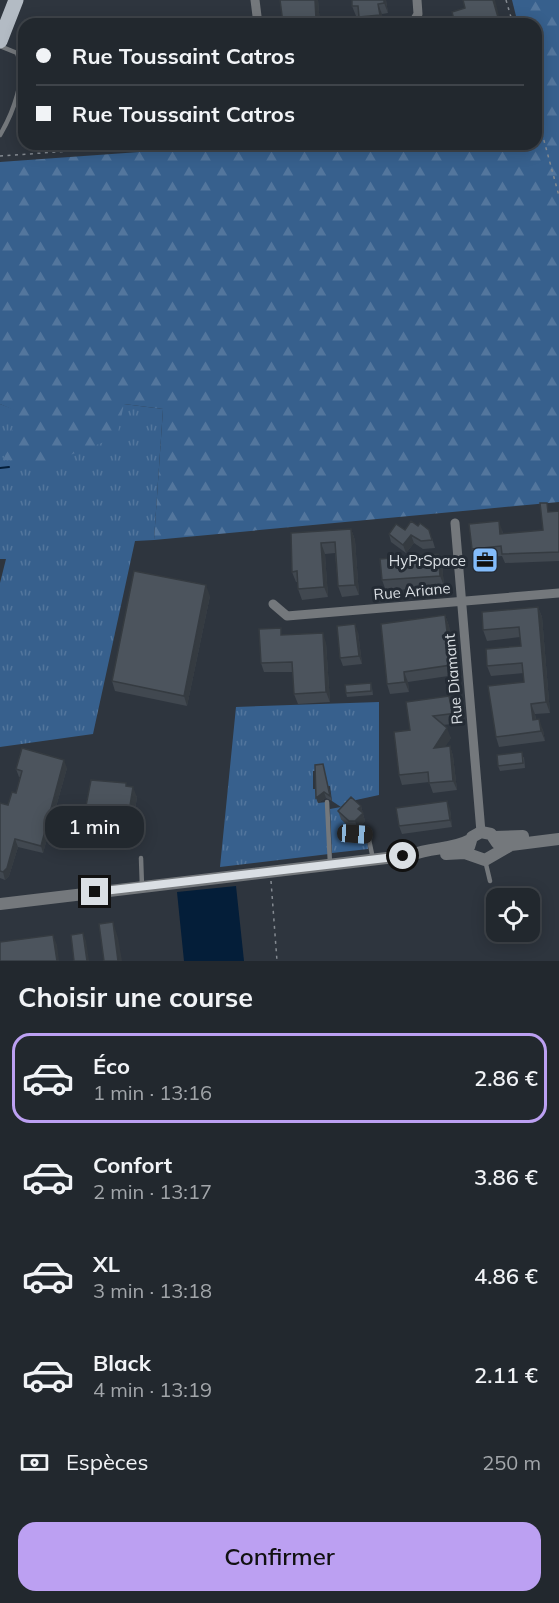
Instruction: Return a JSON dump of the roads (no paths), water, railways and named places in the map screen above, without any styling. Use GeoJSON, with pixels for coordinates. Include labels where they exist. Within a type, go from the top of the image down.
{"type":"FeatureCollection","features":[{"type":"Feature","properties":{"kind":"main road"},"geometry":{"type":"LineString","coordinates":[[0,43],[16,0]]}},
{"type":"Feature","properties":{"kind":"street"},"geometry":{"type":"LineString","coordinates":[[255,0],[257,18]]}},
{"type":"Feature","properties":{"kind":"street"},"geometry":{"type":"LineString","coordinates":[[416,18],[418,14],[417,0]]}},
{"type":"Feature","properties":{"kind":"street","name":"Rue Diamant"},"geometry":{"type":"LineString","coordinates":[[455,523],[481,832]]}},
{"type":"Feature","properties":{"kind":"street","name":"Rue Ariane"},"geometry":{"type":"LineString","coordinates":[[273,604],[287,616],[559,593]]}},
{"type":"Feature","properties":{"kind":"street"},"geometry":{"type":"LineString","coordinates":[[412,855],[424,850],[457,846],[481,832],[494,837],[510,838],[559,831]]}},
{"type":"Feature","properties":{"kind":"street"},"geometry":{"type":"LineString","coordinates":[[490,857],[498,845],[494,837]]}},
{"type":"Feature","properties":{"kind":"street"},"geometry":{"type":"LineString","coordinates":[[0,904],[412,855],[424,857],[458,853],[490,857],[511,845],[559,839]]}},
{"type":"Feature","properties":{"kind":"street"},"geometry":{"type":"LineString","coordinates":[[470,840],[469,848],[473,856]]}},
{"type":"Feature","properties":{"kind":"lane"},"geometry":{"type":"LineString","coordinates":[[0,43],[17,53],[18,62]]}},
{"type":"Feature","properties":{"kind":"lane"},"geometry":{"type":"LineString","coordinates":[[0,135],[9,118],[18,88]]}},
{"type":"Feature","properties":{"kind":"lane"},"geometry":{"type":"LineString","coordinates":[[327,802],[330,864]]}},
{"type":"Feature","properties":{"kind":"lane"},"geometry":{"type":"LineString","coordinates":[[346,831],[351,837],[355,834],[368,835],[373,859]]}},
{"type":"Feature","properties":{"kind":"lane"},"geometry":{"type":"LineString","coordinates":[[490,857],[490,881]]}},
{"type":"Feature","properties":{"kind":"lane"},"geometry":{"type":"LineString","coordinates":[[141,858],[142,887]]}},
{"type":"Feature","properties":{"kind":"waterway"},"geometry":{"type":"LineString","coordinates":[[0,468],[9,467]]}},
{"type":"Feature","properties":{"kind":"place","name":"HyPrSpace"},"geometry":{"type":"Point","coordinates":[485,560]}}]}
